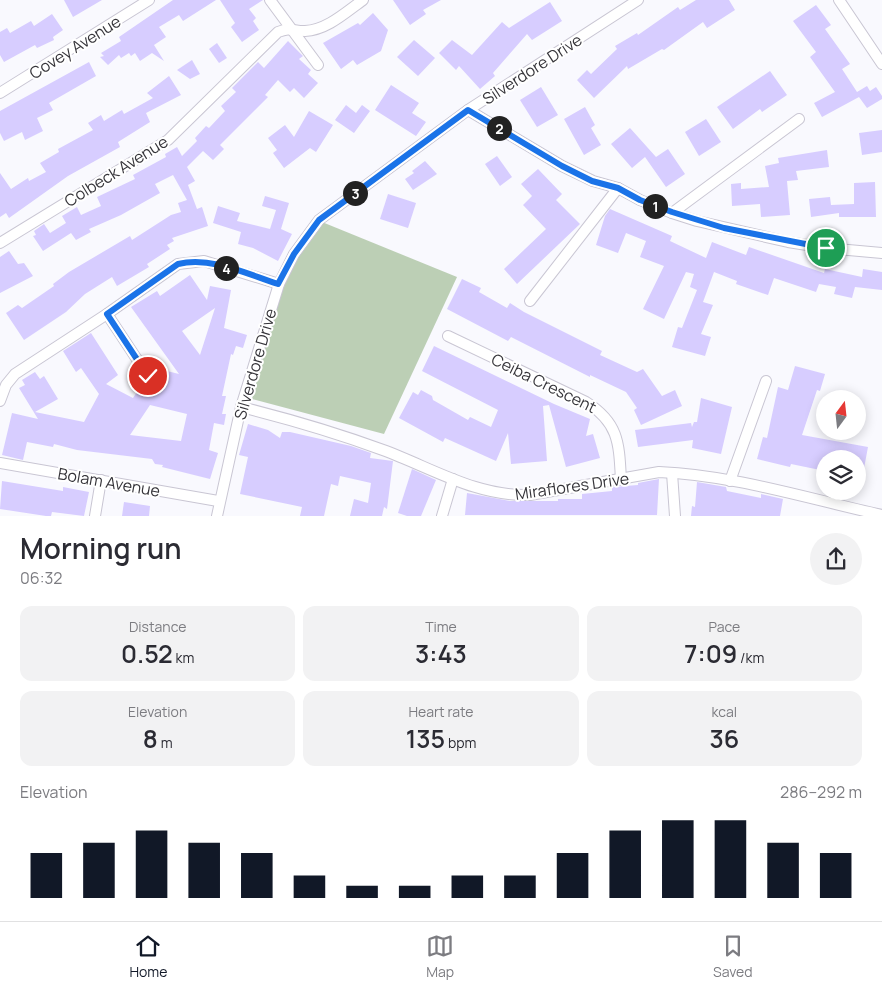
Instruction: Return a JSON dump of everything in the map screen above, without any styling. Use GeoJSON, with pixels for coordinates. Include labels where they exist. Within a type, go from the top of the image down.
{"type":"FeatureCollection","features":[{"type":"Feature","properties":{"kind":"street","name":"Covey Avenue"},"geometry":{"type":"LineString","coordinates":[[0,93],[149,0]]}},
{"type":"Feature","properties":{"kind":"street"},"geometry":{"type":"LineString","coordinates":[[270,0],[318,65]]}},
{"type":"Feature","properties":{"kind":"street"},"geometry":{"type":"LineString","coordinates":[[289,28],[305,30],[326,26],[363,0]]}},
{"type":"Feature","properties":{"kind":"street","name":"Silverdore Drive"},"geometry":{"type":"LineString","coordinates":[[217,516],[218,501],[241,407],[278,284],[294,254],[319,220],[468,110],[638,0]]}},
{"type":"Feature","properties":{"kind":"street"},"geometry":{"type":"LineString","coordinates":[[839,0],[882,64]]}},
{"type":"Feature","properties":{"kind":"street","name":"Colbeck Avenue"},"geometry":{"type":"LineString","coordinates":[[0,243],[168,140],[278,32],[289,28]]}},
{"type":"Feature","properties":{"kind":"street"},"geometry":{"type":"LineString","coordinates":[[468,110],[562,166],[592,181],[618,188],[640,200],[697,221],[788,242],[826,248],[882,253]]}},
{"type":"Feature","properties":{"kind":"street"},"geometry":{"type":"LineString","coordinates":[[672,212],[799,119]]}},
{"type":"Feature","properties":{"kind":"street"},"geometry":{"type":"LineString","coordinates":[[530,300],[618,188]]}},
{"type":"Feature","properties":{"kind":"street"},"geometry":{"type":"LineString","coordinates":[[0,401],[6,385],[15,374],[107,314],[178,264],[189,261],[204,261],[278,284]]}},
{"type":"Feature","properties":{"kind":"street"},"geometry":{"type":"LineString","coordinates":[[107,314],[148,376]]}},
{"type":"Feature","properties":{"kind":"street","name":"Ceiba Crescent"},"geometry":{"type":"LineString","coordinates":[[448,336],[586,402],[602,412],[612,425],[620,451],[621,480]]}},
{"type":"Feature","properties":{"kind":"street"},"geometry":{"type":"LineString","coordinates":[[730,481],[766,381]]}},
{"type":"Feature","properties":{"kind":"street","name":"Miraflores Drive"},"geometry":{"type":"LineString","coordinates":[[241,407],[342,436],[470,487],[508,496],[530,495],[659,472],[730,481],[882,515]]}},
{"type":"Feature","properties":{"kind":"street","name":"Bolam Avenue"},"geometry":{"type":"LineString","coordinates":[[0,463],[218,501]]}},
{"type":"Feature","properties":{"kind":"street"},"geometry":{"type":"LineString","coordinates":[[672,473],[675,516]]}},
{"type":"Feature","properties":{"kind":"street"},"geometry":{"type":"LineString","coordinates":[[442,516],[453,479]]}},
{"type":"Feature","properties":{"kind":"street"},"geometry":{"type":"LineString","coordinates":[[96,516],[101,480]]}},
{"type":"Feature","properties":{"kind":"green space"},"geometry":{"type":"Polygon","coordinates":[[[322,222],[457,277],[384,434],[252,399],[281,287],[298,257],[322,222]]]}},
{"type":"Feature","properties":{"kind":"building"},"geometry":{"type":"Polygon","coordinates":[[[64,0],[102,0],[73,17],[64,0]]]}},
{"type":"Feature","properties":{"kind":"building"},"geometry":{"type":"Polygon","coordinates":[[[173,0],[216,0],[183,21],[179,15],[159,27],[166,37],[154,45],[164,61],[152,53],[140,61],[135,53],[131,56],[129,53],[121,58],[119,55],[108,65],[100,57],[104,56],[101,53],[121,41],[119,37],[173,0]]]}},
{"type":"Feature","properties":{"kind":"building"},"geometry":{"type":"Polygon","coordinates":[[[220,0],[263,0],[249,9],[256,18],[253,21],[259,30],[242,42],[231,27],[235,23],[220,0]]]}},
{"type":"Feature","properties":{"kind":"building"},"geometry":{"type":"Polygon","coordinates":[[[393,0],[441,0],[423,10],[426,14],[410,25],[393,0]]]}},
{"type":"Feature","properties":{"kind":"building"},"geometry":{"type":"Polygon","coordinates":[[[696,0],[729,0],[735,10],[707,28],[703,22],[664,50],[662,49],[628,69],[627,66],[594,98],[577,80],[587,70],[591,74],[617,49],[615,46],[637,33],[638,35],[678,7],[680,10],[696,0]]]}},
{"type":"Feature","properties":{"kind":"building"},"geometry":{"type":"Polygon","coordinates":[[[550,2],[562,21],[532,40],[527,34],[493,73],[495,76],[480,89],[459,66],[456,70],[439,53],[452,40],[472,55],[502,22],[509,28],[550,2]]]}},
{"type":"Feature","properties":{"kind":"building"},"geometry":{"type":"Polygon","coordinates":[[[816,5],[831,25],[825,29],[850,64],[842,69],[857,92],[867,86],[870,91],[876,87],[882,96],[882,99],[867,108],[859,97],[822,117],[814,103],[835,92],[810,57],[816,52],[793,21],[816,5]]]}},
{"type":"Feature","properties":{"kind":"building"},"geometry":{"type":"Polygon","coordinates":[[[373,13],[388,30],[381,51],[357,65],[353,60],[341,69],[323,43],[358,23],[360,25],[373,13]]]}},
{"type":"Feature","properties":{"kind":"building"},"geometry":{"type":"Polygon","coordinates":[[[52,14],[63,30],[53,37],[54,40],[37,48],[35,45],[4,62],[0,55],[0,32],[7,28],[10,33],[31,21],[34,26],[52,14]]]}},
{"type":"Feature","properties":{"kind":"building"},"geometry":{"type":"Polygon","coordinates":[[[414,40],[435,58],[418,76],[397,57],[414,40]]]}},
{"type":"Feature","properties":{"kind":"building"},"geometry":{"type":"Polygon","coordinates":[[[288,41],[303,56],[299,59],[311,70],[308,74],[318,83],[304,98],[294,88],[290,92],[278,80],[265,95],[268,97],[220,145],[224,149],[213,160],[203,151],[187,167],[195,181],[188,185],[197,209],[202,207],[208,226],[172,238],[174,241],[167,245],[170,249],[147,264],[149,267],[117,286],[112,277],[85,294],[66,312],[24,340],[6,313],[18,305],[22,308],[54,286],[53,284],[69,272],[130,236],[132,240],[171,215],[181,212],[178,203],[187,200],[173,175],[155,184],[160,193],[121,215],[89,229],[91,232],[76,240],[71,233],[43,251],[33,236],[36,235],[34,231],[44,224],[50,233],[66,223],[62,216],[77,207],[81,215],[101,206],[97,197],[135,179],[133,175],[166,157],[165,154],[177,147],[182,156],[197,141],[195,138],[206,126],[209,128],[225,111],[221,106],[236,92],[232,88],[258,62],[264,68],[288,41]]]}},
{"type":"Feature","properties":{"kind":"building"},"geometry":{"type":"Polygon","coordinates":[[[217,43],[227,58],[219,63],[209,49],[217,43]]]}},
{"type":"Feature","properties":{"kind":"building"},"geometry":{"type":"Polygon","coordinates":[[[192,60],[200,74],[190,79],[177,70],[192,60]]]}},
{"type":"Feature","properties":{"kind":"building"},"geometry":{"type":"Polygon","coordinates":[[[89,62],[96,76],[49,103],[53,110],[37,118],[43,131],[25,140],[22,132],[4,141],[0,133],[0,111],[89,62]]]}},
{"type":"Feature","properties":{"kind":"building"},"geometry":{"type":"Polygon","coordinates":[[[770,71],[787,95],[762,112],[760,109],[733,129],[717,107],[770,71]]]}},
{"type":"Feature","properties":{"kind":"building"},"geometry":{"type":"Polygon","coordinates":[[[169,76],[181,95],[146,113],[150,122],[118,142],[120,147],[68,176],[9,218],[6,213],[0,217],[0,173],[11,189],[28,178],[29,181],[46,172],[40,163],[59,152],[58,149],[93,130],[88,123],[101,115],[104,121],[122,110],[124,114],[153,98],[147,93],[169,76]]]}},
{"type":"Feature","properties":{"kind":"building"},"geometry":{"type":"Polygon","coordinates":[[[391,85],[419,103],[412,113],[426,122],[416,136],[375,110],[391,85]]]}},
{"type":"Feature","properties":{"kind":"building"},"geometry":{"type":"Polygon","coordinates":[[[541,87],[558,115],[537,127],[520,100],[541,87]]]}},
{"type":"Feature","properties":{"kind":"building"},"geometry":{"type":"Polygon","coordinates":[[[346,105],[356,113],[362,105],[370,111],[354,133],[335,120],[346,105]]]}},
{"type":"Feature","properties":{"kind":"building"},"geometry":{"type":"Polygon","coordinates":[[[585,107],[595,125],[591,128],[601,145],[584,155],[564,119],[585,107]]]}},
{"type":"Feature","properties":{"kind":"building"},"geometry":{"type":"Polygon","coordinates":[[[309,111],[333,125],[316,152],[310,148],[284,168],[273,153],[277,150],[268,138],[285,125],[294,137],[309,111]]]}},
{"type":"Feature","properties":{"kind":"building"},"geometry":{"type":"Polygon","coordinates":[[[706,119],[721,142],[699,156],[685,132],[706,119]]]}},
{"type":"Feature","properties":{"kind":"building"},"geometry":{"type":"Polygon","coordinates":[[[630,128],[656,157],[668,149],[685,174],[666,187],[645,157],[632,168],[611,144],[630,128]]]}},
{"type":"Feature","properties":{"kind":"building"},"geometry":{"type":"Polygon","coordinates":[[[882,130],[882,152],[862,155],[859,133],[882,130]]]}},
{"type":"Feature","properties":{"kind":"building"},"geometry":{"type":"Polygon","coordinates":[[[827,150],[829,167],[796,171],[798,180],[787,181],[790,215],[761,217],[760,204],[732,206],[731,184],[741,183],[741,189],[769,187],[765,166],[779,163],[778,158],[827,150]]]}},
{"type":"Feature","properties":{"kind":"building"},"geometry":{"type":"Polygon","coordinates":[[[497,156],[512,177],[500,186],[485,164],[497,156]]]}},
{"type":"Feature","properties":{"kind":"building"},"geometry":{"type":"Polygon","coordinates":[[[425,161],[437,174],[413,190],[405,179],[414,173],[412,171],[425,161]]]}},
{"type":"Feature","properties":{"kind":"building"},"geometry":{"type":"Polygon","coordinates":[[[538,169],[562,194],[556,200],[580,224],[517,284],[504,269],[546,229],[523,205],[532,196],[521,184],[538,169]]]}},
{"type":"Feature","properties":{"kind":"building"},"geometry":{"type":"Polygon","coordinates":[[[875,182],[876,217],[839,217],[839,213],[811,217],[809,199],[830,197],[831,205],[854,204],[854,183],[875,182]]]}},
{"type":"Feature","properties":{"kind":"building"},"geometry":{"type":"Polygon","coordinates":[[[388,194],[416,203],[408,228],[380,219],[388,194]]]}},
{"type":"Feature","properties":{"kind":"building"},"geometry":{"type":"Polygon","coordinates":[[[265,196],[289,203],[281,229],[292,234],[278,261],[253,248],[238,244],[241,232],[213,223],[218,206],[240,213],[237,221],[270,229],[276,210],[262,206],[265,196]]]}},
{"type":"Feature","properties":{"kind":"building"},"geometry":{"type":"Polygon","coordinates":[[[610,209],[672,236],[670,241],[706,258],[712,242],[746,255],[749,247],[824,273],[825,269],[862,277],[863,269],[882,272],[882,290],[855,287],[852,298],[834,294],[836,287],[819,284],[816,292],[774,278],[768,295],[736,284],[737,281],[714,272],[703,302],[713,305],[701,334],[711,337],[705,356],[672,347],[678,327],[682,328],[697,290],[690,287],[694,274],[686,272],[664,319],[643,309],[664,266],[640,257],[646,241],[626,233],[618,253],[596,245],[605,216],[610,209]]]}},
{"type":"Feature","properties":{"kind":"building"},"geometry":{"type":"Polygon","coordinates":[[[9,251],[18,264],[24,263],[33,276],[0,293],[0,257],[9,251]]]}},
{"type":"Feature","properties":{"kind":"building"},"geometry":{"type":"Polygon","coordinates":[[[190,275],[207,300],[210,286],[231,290],[224,328],[247,335],[243,348],[236,346],[233,355],[231,354],[222,396],[226,396],[222,414],[226,414],[224,425],[214,423],[209,450],[218,453],[210,479],[162,467],[163,465],[155,464],[152,459],[77,450],[54,444],[53,447],[27,442],[23,460],[2,455],[12,413],[38,419],[19,388],[25,385],[22,380],[35,372],[40,379],[44,376],[58,399],[35,412],[84,422],[99,394],[81,368],[76,372],[63,351],[91,333],[118,375],[106,384],[133,398],[141,386],[154,395],[159,369],[179,374],[131,307],[157,291],[160,296],[190,275]],[[215,308],[182,331],[200,355],[215,308]],[[150,405],[130,435],[181,441],[187,414],[150,405]]]}},
{"type":"Feature","properties":{"kind":"building"},"geometry":{"type":"Polygon","coordinates":[[[462,279],[481,288],[479,292],[507,308],[510,303],[524,312],[602,351],[600,355],[637,372],[643,369],[662,396],[675,390],[682,406],[641,425],[634,410],[637,408],[626,392],[590,375],[590,377],[511,337],[508,341],[447,309],[462,279]]]}},
{"type":"Feature","properties":{"kind":"building"},"geometry":{"type":"Polygon","coordinates":[[[434,346],[554,404],[590,419],[586,436],[593,434],[600,458],[566,467],[549,405],[543,406],[547,461],[511,464],[508,433],[496,461],[445,438],[443,442],[399,418],[413,392],[418,395],[421,390],[432,396],[433,400],[468,420],[470,417],[491,427],[498,410],[422,371],[434,346]]]}},
{"type":"Feature","properties":{"kind":"building"},"geometry":{"type":"Polygon","coordinates":[[[795,366],[825,374],[820,390],[816,390],[802,435],[816,438],[816,440],[830,440],[868,447],[866,458],[866,450],[816,450],[816,469],[791,464],[790,467],[757,459],[763,437],[767,438],[778,387],[788,390],[795,366]]]}},
{"type":"Feature","properties":{"kind":"building"},"geometry":{"type":"Polygon","coordinates":[[[701,398],[732,407],[721,454],[692,448],[693,440],[638,447],[635,430],[691,423],[692,427],[694,422],[697,422],[701,398]]]}},
{"type":"Feature","properties":{"kind":"building"},"geometry":{"type":"Polygon","coordinates":[[[248,424],[268,430],[280,438],[282,432],[290,432],[351,446],[371,453],[370,458],[393,461],[387,509],[384,507],[382,516],[350,516],[354,499],[368,503],[371,483],[340,476],[338,486],[331,484],[324,516],[300,516],[302,507],[240,494],[248,457],[239,455],[248,424]]]}},
{"type":"Feature","properties":{"kind":"building"},"geometry":{"type":"Polygon","coordinates":[[[412,469],[436,480],[421,516],[407,516],[398,513],[412,469]]]}},
{"type":"Feature","properties":{"kind":"building"},"geometry":{"type":"Polygon","coordinates":[[[659,479],[657,515],[465,515],[467,493],[510,501],[558,501],[558,499],[582,499],[582,494],[612,491],[612,487],[638,485],[638,483],[659,479]]]}},
{"type":"Feature","properties":{"kind":"building"},"geometry":{"type":"Polygon","coordinates":[[[2,481],[63,491],[63,487],[89,492],[84,516],[52,512],[51,516],[46,516],[0,509],[2,481]]]}},
{"type":"Feature","properties":{"kind":"building"},"geometry":{"type":"Polygon","coordinates":[[[697,482],[726,487],[727,491],[761,498],[761,494],[783,499],[780,516],[691,516],[692,506],[695,507],[697,482]]]}},
{"type":"Feature","properties":{"kind":"building"},"geometry":{"type":"Polygon","coordinates":[[[124,502],[150,506],[149,516],[122,516],[124,502]]]}},
{"type":"Feature","properties":{"kind":"route"},"geometry":{"type":"LineString","coordinates":[[148,376],[107,314],[178,264],[189,261],[204,261],[278,284],[294,254],[319,220],[468,110],[562,166],[592,181],[618,188],[640,200],[697,221],[724,228],[826,248]]}}]}
